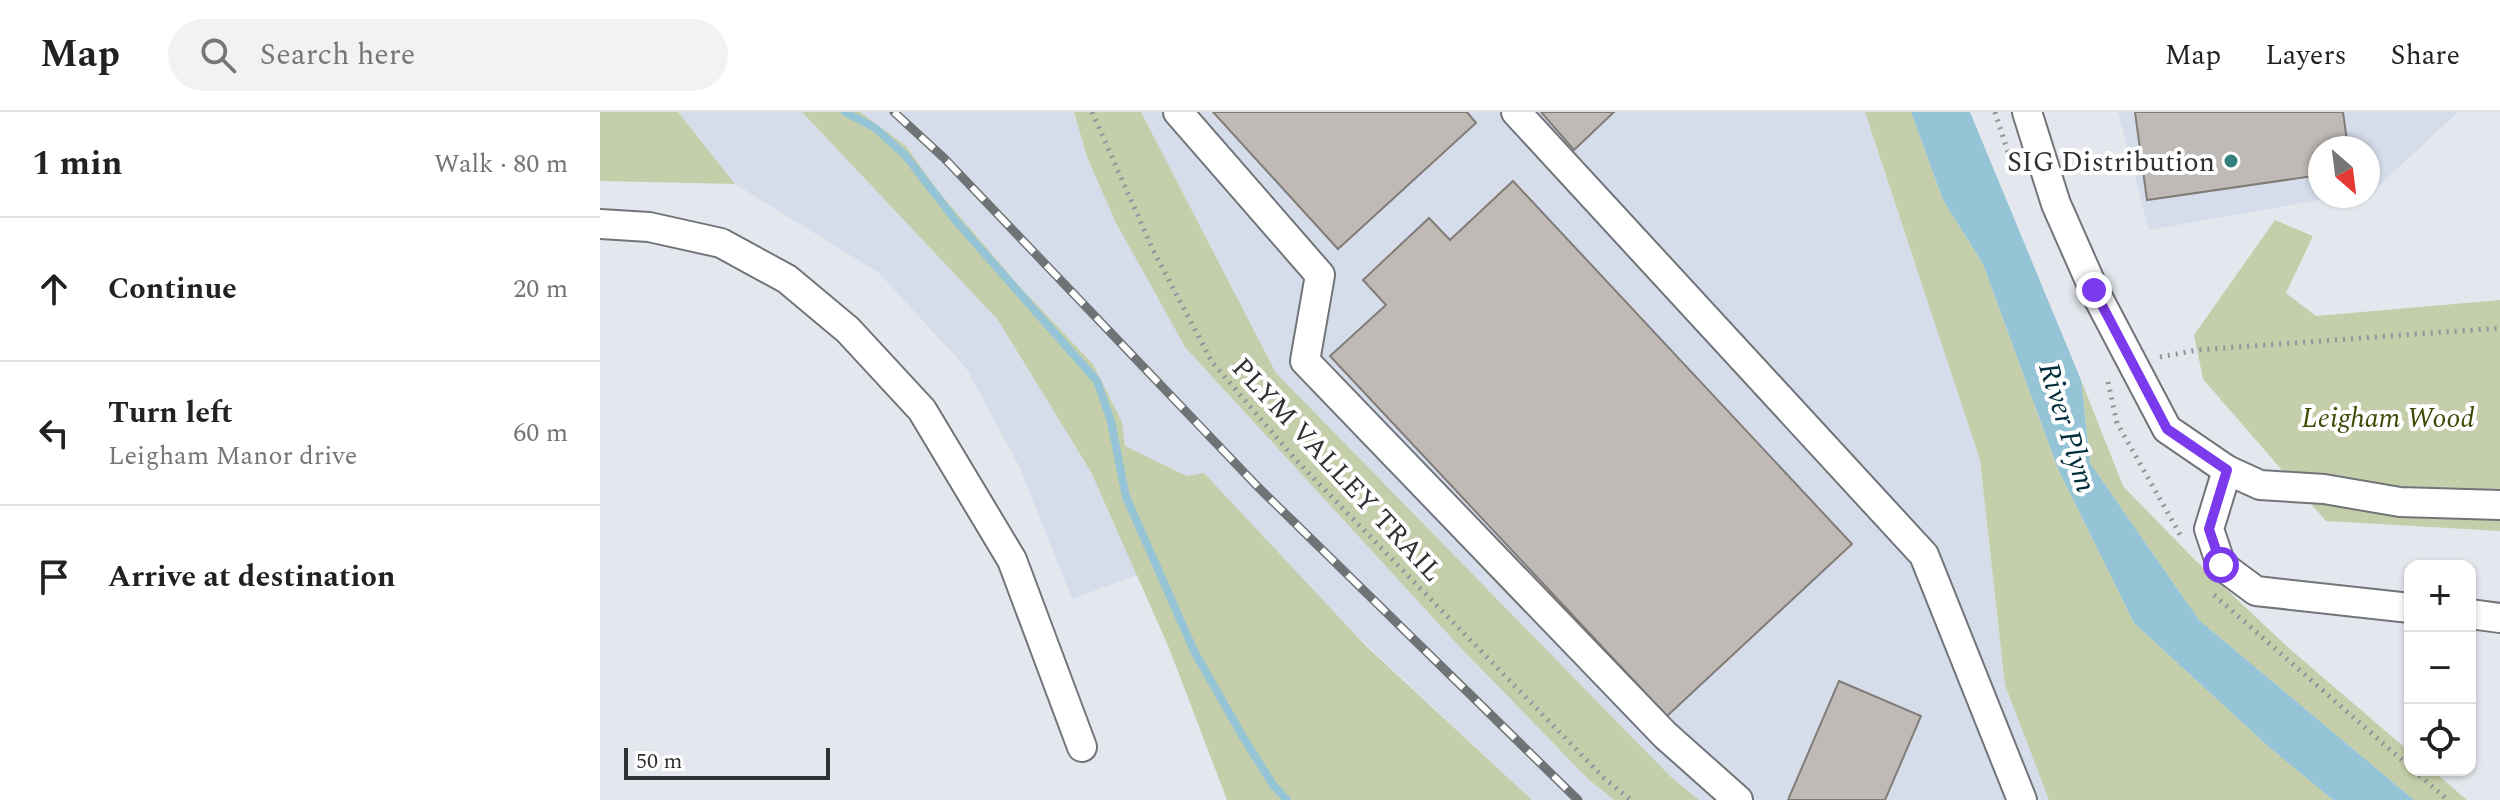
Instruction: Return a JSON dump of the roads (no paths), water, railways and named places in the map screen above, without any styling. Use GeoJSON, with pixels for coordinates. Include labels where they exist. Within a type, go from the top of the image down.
{"type":"FeatureCollection","features":[{"type":"Feature","properties":{"kind":"street"},"geometry":{"type":"LineString","coordinates":[[1178,112],[1320,275],[1305,361],[1665,735],[1738,800]]}},
{"type":"Feature","properties":{"kind":"street"},"geometry":{"type":"LineString","coordinates":[[1516,112],[1924,555],[2022,800]]}},
{"type":"Feature","properties":{"kind":"street"},"geometry":{"type":"LineString","coordinates":[[2027,112],[2056,204],[2094,290],[2167,429],[2227,470],[2260,485],[2324,489],[2400,502],[2500,505]]}},
{"type":"Feature","properties":{"kind":"street"},"geometry":{"type":"LineString","coordinates":[[600,224],[649,227],[721,243],[787,279],[848,330],[922,410],[1012,560],[1082,747]]}},
{"type":"Feature","properties":{"kind":"street"},"geometry":{"type":"LineString","coordinates":[[2227,470],[2209,529],[2221,565],[2256,591],[2404,607]]}},
{"type":"Feature","properties":{"kind":"street"},"geometry":{"type":"LineString","coordinates":[[2476,615],[2500,618]]}},
{"type":"Feature","properties":{"kind":"water","name":"River Plym"},"geometry":{"type":"Polygon","coordinates":[[[1911,112],[1970,112],[2081,380],[2090,463],[2199,620],[2414,800],[2333,800],[2270,748],[2134,623],[2058,469],[1983,264],[1943,200],[1911,112]]]}},
{"type":"Feature","properties":{"kind":"waterway"},"geometry":{"type":"LineString","coordinates":[[845,112],[875,128],[905,155],[956,221],[1097,381],[1111,421],[1126,497],[1195,653],[1273,785],[1287,800]]}},
{"type":"Feature","properties":{"kind":"railway"},"geometry":{"type":"LineString","coordinates":[[894,112],[944,158],[1257,486],[1578,800]]}},
{"type":"Feature","properties":{"kind":"place","name":"SIG Distribution"},"geometry":{"type":"Point","coordinates":[2231,161]}},
{"type":"Feature","properties":{"kind":"park label","name":"Leigham Wood"},"geometry":{"type":"Point","coordinates":[2388,417]}}]}
